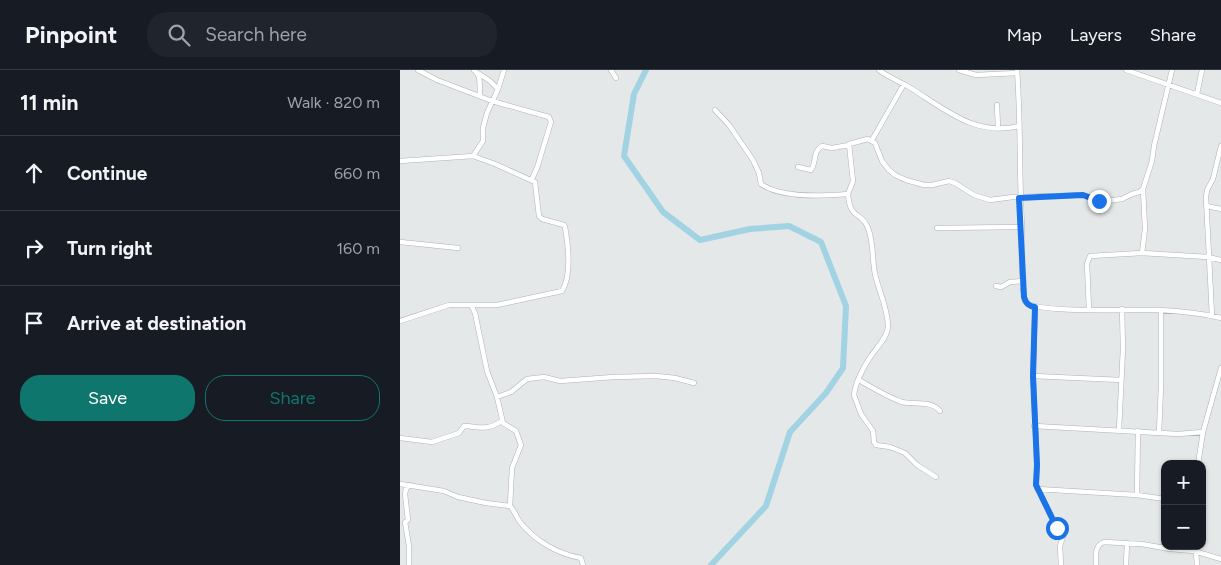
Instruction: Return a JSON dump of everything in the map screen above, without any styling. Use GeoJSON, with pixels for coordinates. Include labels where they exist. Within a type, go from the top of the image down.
{"type":"FeatureCollection","features":[{"type":"Feature","properties":{"kind":"street"},"geometry":{"type":"LineString","coordinates":[[418,70],[437,80],[492,102],[547,116],[551,122],[532,180]]}},
{"type":"Feature","properties":{"kind":"street"},"geometry":{"type":"LineString","coordinates":[[473,156],[482,141],[483,128],[504,70]]}},
{"type":"Feature","properties":{"kind":"street"},"geometry":{"type":"LineString","coordinates":[[611,70],[616,78]]}},
{"type":"Feature","properties":{"kind":"street"},"geometry":{"type":"LineString","coordinates":[[878,70],[965,122],[998,128],[1020,126]]}},
{"type":"Feature","properties":{"kind":"street"},"geometry":{"type":"LineString","coordinates":[[959,70],[976,75],[1017,72],[1021,155],[1019,198],[1022,227],[1023,281],[1026,302],[1029,306],[1066,310],[1161,310],[1221,318]]}},
{"type":"Feature","properties":{"kind":"street"},"geometry":{"type":"LineString","coordinates":[[1126,70],[1221,103]]}},
{"type":"Feature","properties":{"kind":"street"},"geometry":{"type":"LineString","coordinates":[[1142,253],[1145,229],[1143,189],[1154,154],[1154,146],[1172,70]]}},
{"type":"Feature","properties":{"kind":"street"},"geometry":{"type":"LineString","coordinates":[[1197,94],[1202,70]]}},
{"type":"Feature","properties":{"kind":"street"},"geometry":{"type":"LineString","coordinates":[[476,71],[480,96]]}},
{"type":"Feature","properties":{"kind":"street"},"geometry":{"type":"LineString","coordinates":[[476,71],[498,89]]}},
{"type":"Feature","properties":{"kind":"street"},"geometry":{"type":"LineString","coordinates":[[872,140],[904,84]]}},
{"type":"Feature","properties":{"kind":"street"},"geometry":{"type":"LineString","coordinates":[[996,105],[998,128]]}},
{"type":"Feature","properties":{"kind":"street"},"geometry":{"type":"LineString","coordinates":[[715,110],[729,125],[753,160],[763,186],[799,194],[848,194]]}},
{"type":"Feature","properties":{"kind":"street"},"geometry":{"type":"LineString","coordinates":[[798,168],[810,170],[814,164],[816,153],[822,146],[832,148],[864,140],[872,140]]}},
{"type":"Feature","properties":{"kind":"street"},"geometry":{"type":"LineString","coordinates":[[872,140],[889,170],[906,180],[932,185],[949,181],[974,195],[990,200],[1013,197],[1083,195],[1100,202],[1122,199],[1143,189]]}},
{"type":"Feature","properties":{"kind":"street"},"geometry":{"type":"LineString","coordinates":[[849,145],[854,178],[853,185],[848,194],[849,207],[868,228],[875,274],[888,326],[886,334],[872,355],[854,394],[861,414],[873,432],[875,443],[878,446],[890,447],[906,453],[917,465],[936,477]]}},
{"type":"Feature","properties":{"kind":"street"},"geometry":{"type":"LineString","coordinates":[[1212,316],[1206,206],[1207,190],[1213,179],[1221,146]]}},
{"type":"Feature","properties":{"kind":"street"},"geometry":{"type":"LineString","coordinates":[[400,161],[473,156],[532,180],[536,184],[539,216],[542,219],[564,225],[568,254],[564,288],[561,292],[497,305],[449,305],[400,321]]}},
{"type":"Feature","properties":{"kind":"street"},"geometry":{"type":"LineString","coordinates":[[1206,206],[1221,209]]}},
{"type":"Feature","properties":{"kind":"street"},"geometry":{"type":"LineString","coordinates":[[937,228],[1022,227]]}},
{"type":"Feature","properties":{"kind":"street"},"geometry":{"type":"LineString","coordinates":[[400,242],[458,248]]}},
{"type":"Feature","properties":{"kind":"street"},"geometry":{"type":"LineString","coordinates":[[1089,310],[1088,258],[1095,255],[1142,253],[1208,257],[1221,260]]}},
{"type":"Feature","properties":{"kind":"street"},"geometry":{"type":"LineString","coordinates":[[996,286],[1001,287],[1010,282],[1023,281]]}},
{"type":"Feature","properties":{"kind":"street"},"geometry":{"type":"LineString","coordinates":[[471,305],[475,313],[487,371],[497,398],[502,421],[505,426],[511,427],[516,431],[520,445],[512,468],[510,506]]}},
{"type":"Feature","properties":{"kind":"street"},"geometry":{"type":"LineString","coordinates":[[1035,307],[1033,376],[1037,489],[1056,527],[1064,534],[1060,546],[1061,565]]}},
{"type":"Feature","properties":{"kind":"street"},"geometry":{"type":"LineString","coordinates":[[1119,430],[1123,348],[1122,309]]}},
{"type":"Feature","properties":{"kind":"street"},"geometry":{"type":"LineString","coordinates":[[1159,432],[1161,310]]}},
{"type":"Feature","properties":{"kind":"street"},"geometry":{"type":"LineString","coordinates":[[1199,460],[1203,432],[1221,368]]}},
{"type":"Feature","properties":{"kind":"street"},"geometry":{"type":"LineString","coordinates":[[497,398],[511,392],[527,379],[544,377],[560,381],[614,376],[656,376],[694,383]]}},
{"type":"Feature","properties":{"kind":"street"},"geometry":{"type":"LineString","coordinates":[[1033,376],[1121,380]]}},
{"type":"Feature","properties":{"kind":"street"},"geometry":{"type":"LineString","coordinates":[[859,380],[874,390],[902,402],[932,405],[940,411]]}},
{"type":"Feature","properties":{"kind":"street"},"geometry":{"type":"LineString","coordinates":[[400,438],[432,442],[459,433],[464,426],[476,429],[487,428],[502,421]]}},
{"type":"Feature","properties":{"kind":"street"},"geometry":{"type":"LineString","coordinates":[[1034,426],[1178,434],[1203,432]]}},
{"type":"Feature","properties":{"kind":"street"},"geometry":{"type":"LineString","coordinates":[[1137,495],[1138,431]]}},
{"type":"Feature","properties":{"kind":"street"},"geometry":{"type":"LineString","coordinates":[[400,484],[510,506],[515,511],[520,522],[538,540],[568,554],[582,558],[583,565]]}},
{"type":"Feature","properties":{"kind":"street"},"geometry":{"type":"LineString","coordinates":[[409,565],[405,522],[408,520],[405,494],[406,489],[410,485]]}},
{"type":"Feature","properties":{"kind":"street"},"geometry":{"type":"LineString","coordinates":[[1037,489],[1137,495],[1161,498]]}},
{"type":"Feature","properties":{"kind":"street"},"geometry":{"type":"LineString","coordinates":[[1096,565],[1097,548],[1101,543],[1127,543],[1161,546]]}},
{"type":"Feature","properties":{"kind":"street"},"geometry":{"type":"LineString","coordinates":[[1126,565],[1127,543]]}},
{"type":"Feature","properties":{"kind":"street"},"geometry":{"type":"LineString","coordinates":[[1197,565],[1195,550],[1221,559]]}},
{"type":"Feature","properties":{"kind":"waterway"},"geometry":{"type":"LineString","coordinates":[[646,70],[634,94],[624,156],[663,212],[700,240],[750,229],[789,226],[821,242],[846,306],[843,368],[826,393],[790,432],[766,506],[711,565]]}},
{"type":"Feature","properties":{"kind":"route"},"geometry":{"type":"LineString","coordinates":[[1057,528],[1037,489],[1035,480],[1037,465],[1033,376],[1035,307],[1029,306],[1024,297],[1022,227],[1019,198],[1083,195],[1099,201]]}}]}
